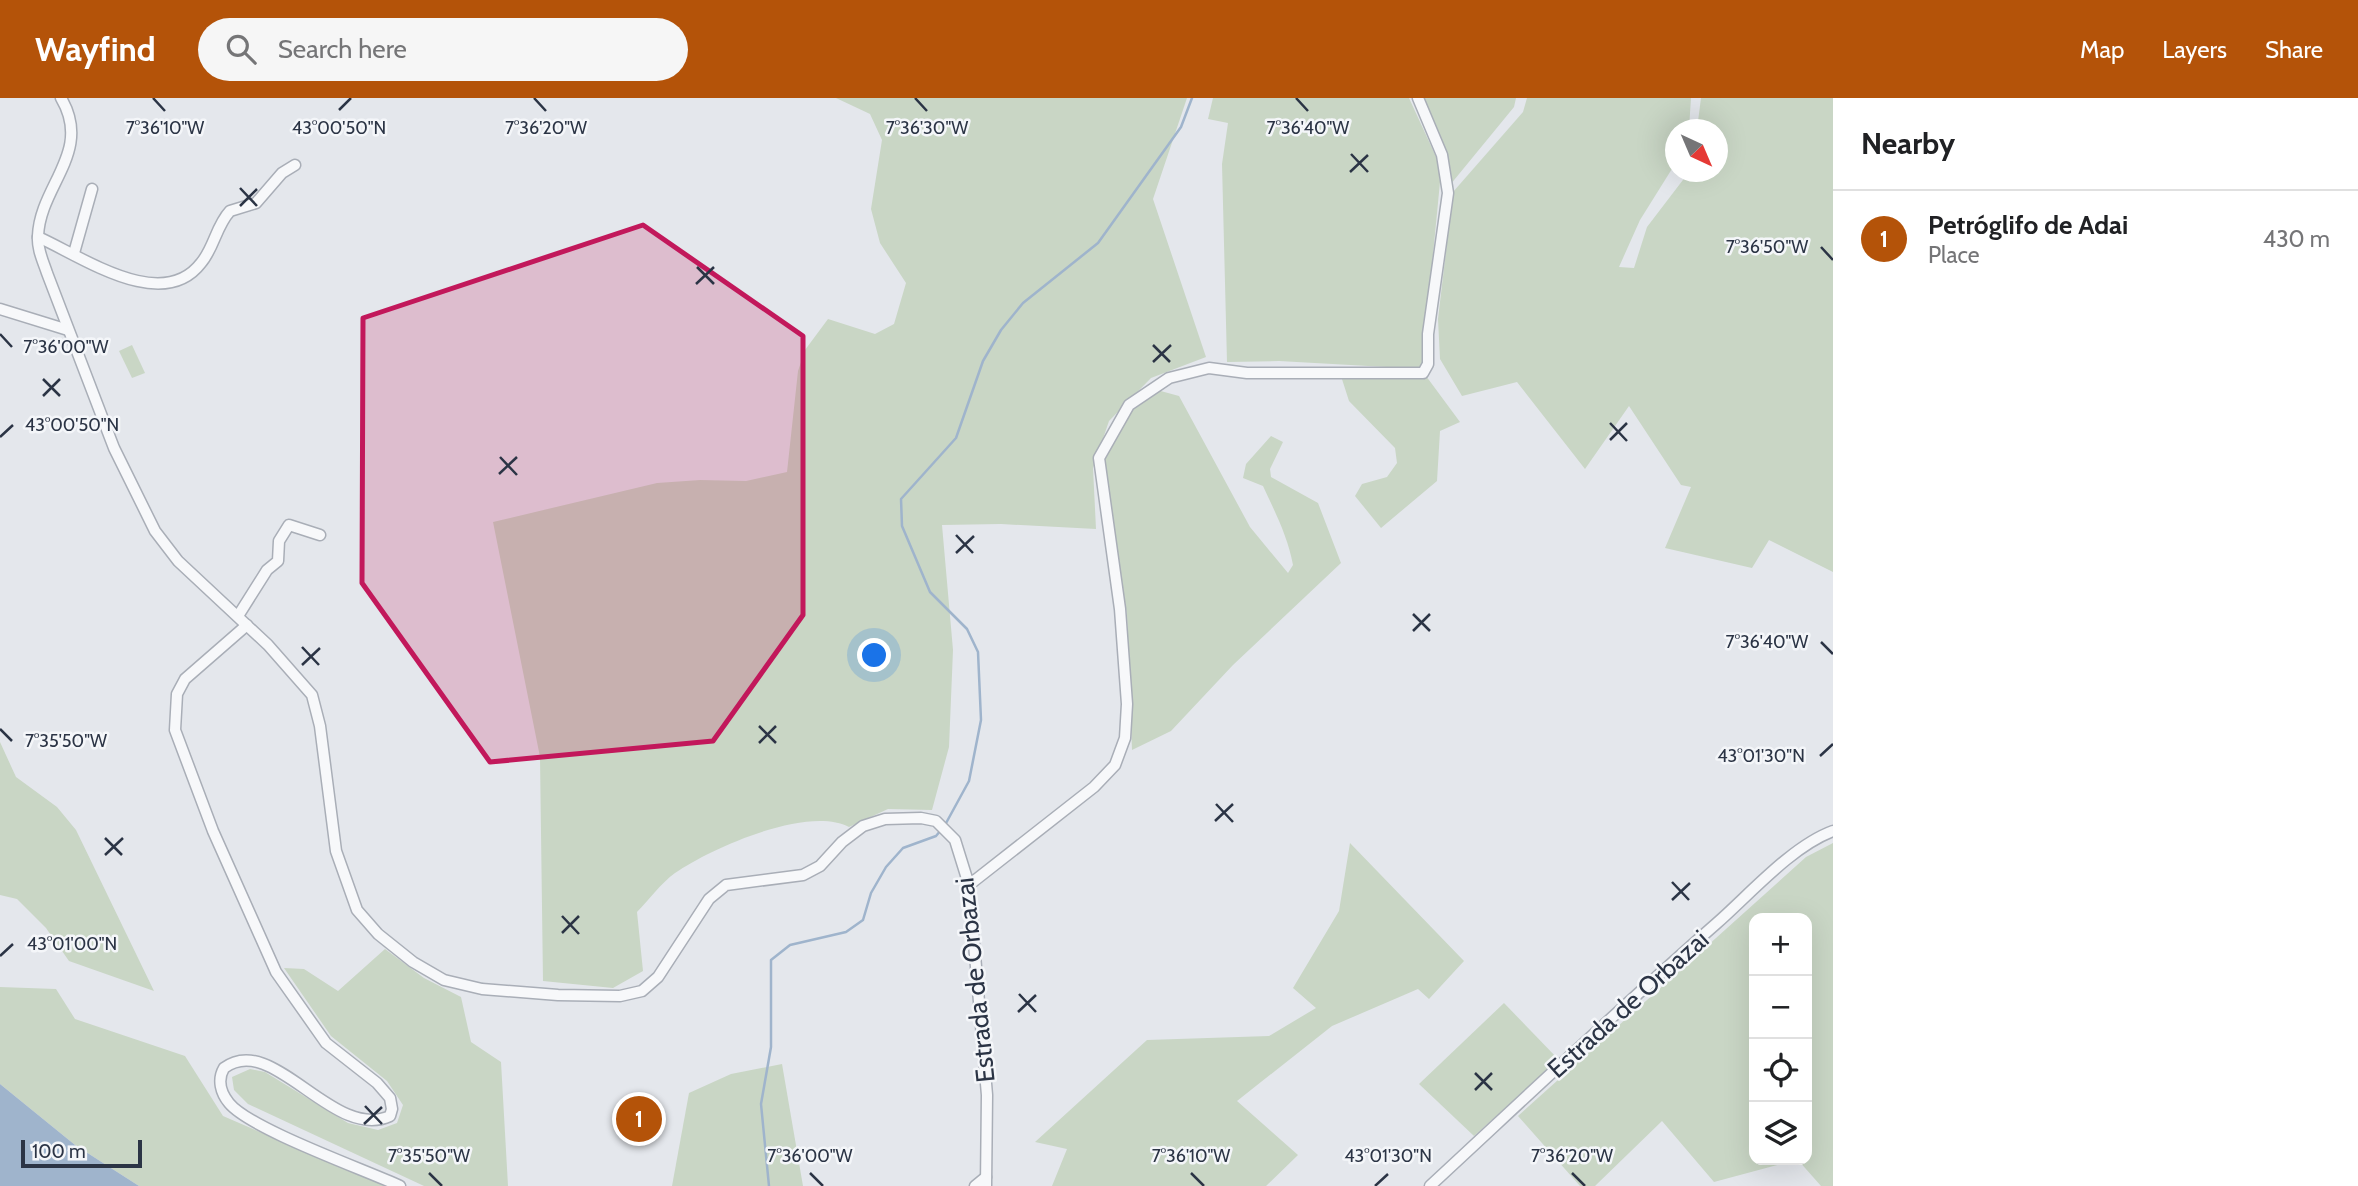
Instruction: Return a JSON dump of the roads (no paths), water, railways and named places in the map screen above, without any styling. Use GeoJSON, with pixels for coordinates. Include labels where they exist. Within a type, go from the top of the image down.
{"type":"FeatureCollection","features":[{"type":"Feature","properties":{"kind":"street"},"geometry":{"type":"LineString","coordinates":[[61,98],[72,120],[72,143],[40,223],[38,237],[135,281],[165,285],[179,280],[201,264],[230,211],[256,203],[282,173],[295,165]]}},
{"type":"Feature","properties":{"kind":"street"},"geometry":{"type":"LineString","coordinates":[[969,885],[1094,787],[1115,765],[1125,738],[1127,704],[1120,609],[1099,458],[1129,405],[1169,378],[1209,368],[1247,373],[1423,373],[1429,364],[1428,334],[1448,193],[1442,155],[1418,98]]}},
{"type":"Feature","properties":{"kind":"street"},"geometry":{"type":"LineString","coordinates":[[74,253],[92,189]]}},
{"type":"Feature","properties":{"kind":"street","name":"Estrada de Orbazai"},"geometry":{"type":"LineString","coordinates":[[38,237],[39,251],[114,448],[155,531],[178,561],[238,616],[293,671],[312,695],[320,726],[336,850],[357,910],[396,948],[444,980],[482,989],[558,995],[620,996],[642,990],[659,976],[709,899],[726,886],[803,875],[820,866],[842,842],[863,826],[885,819],[921,818],[936,821],[955,840],[969,885],[987,1095],[986,1182]]}},
{"type":"Feature","properties":{"kind":"street"},"geometry":{"type":"LineString","coordinates":[[0,309],[68,330]]}},
{"type":"Feature","properties":{"kind":"street"},"geometry":{"type":"LineString","coordinates":[[238,616],[267,570],[278,561],[279,541],[289,525],[320,535]]}},
{"type":"Feature","properties":{"kind":"street"},"geometry":{"type":"LineString","coordinates":[[247,625],[185,679],[177,694],[175,730],[214,831],[276,972],[326,1044],[377,1083],[390,1098],[393,1109],[390,1116],[366,1122],[349,1115],[265,1064],[246,1059],[224,1068],[221,1089],[228,1102],[252,1120],[400,1186]]}},
{"type":"Feature","properties":{"kind":"street","name":"Estrada de Orbazai"},"geometry":{"type":"LineString","coordinates":[[1430,1186],[1640,991],[1760,885],[1811,842],[1833,831]]}},
{"type":"Feature","properties":{"kind":"street"},"geometry":{"type":"LineString","coordinates":[[975,1186],[986,1182]]}},
{"type":"Feature","properties":{"kind":"water"},"geometry":{"type":"Polygon","coordinates":[[[0,1084],[75,1145],[139,1186],[0,1186],[0,1084]]]}},
{"type":"Feature","properties":{"kind":"waterway"},"geometry":{"type":"LineString","coordinates":[[945,825],[969,781],[981,720],[978,652],[967,629],[930,592],[902,526],[901,499],[956,438],[983,361],[1001,330],[1023,303],[1098,243],[1181,127],[1192,98]]}},
{"type":"Feature","properties":{"kind":"waterway"},"geometry":{"type":"LineString","coordinates":[[769,1186],[761,1104],[771,1047],[771,960],[790,945],[846,932],[863,920],[871,893],[886,867],[903,848],[936,836],[941,830]]}},
{"type":"Feature","properties":{"kind":"place","name":"Petróglifo de Adai"},"geometry":{"type":"Point","coordinates":[639,1119]}}]}
